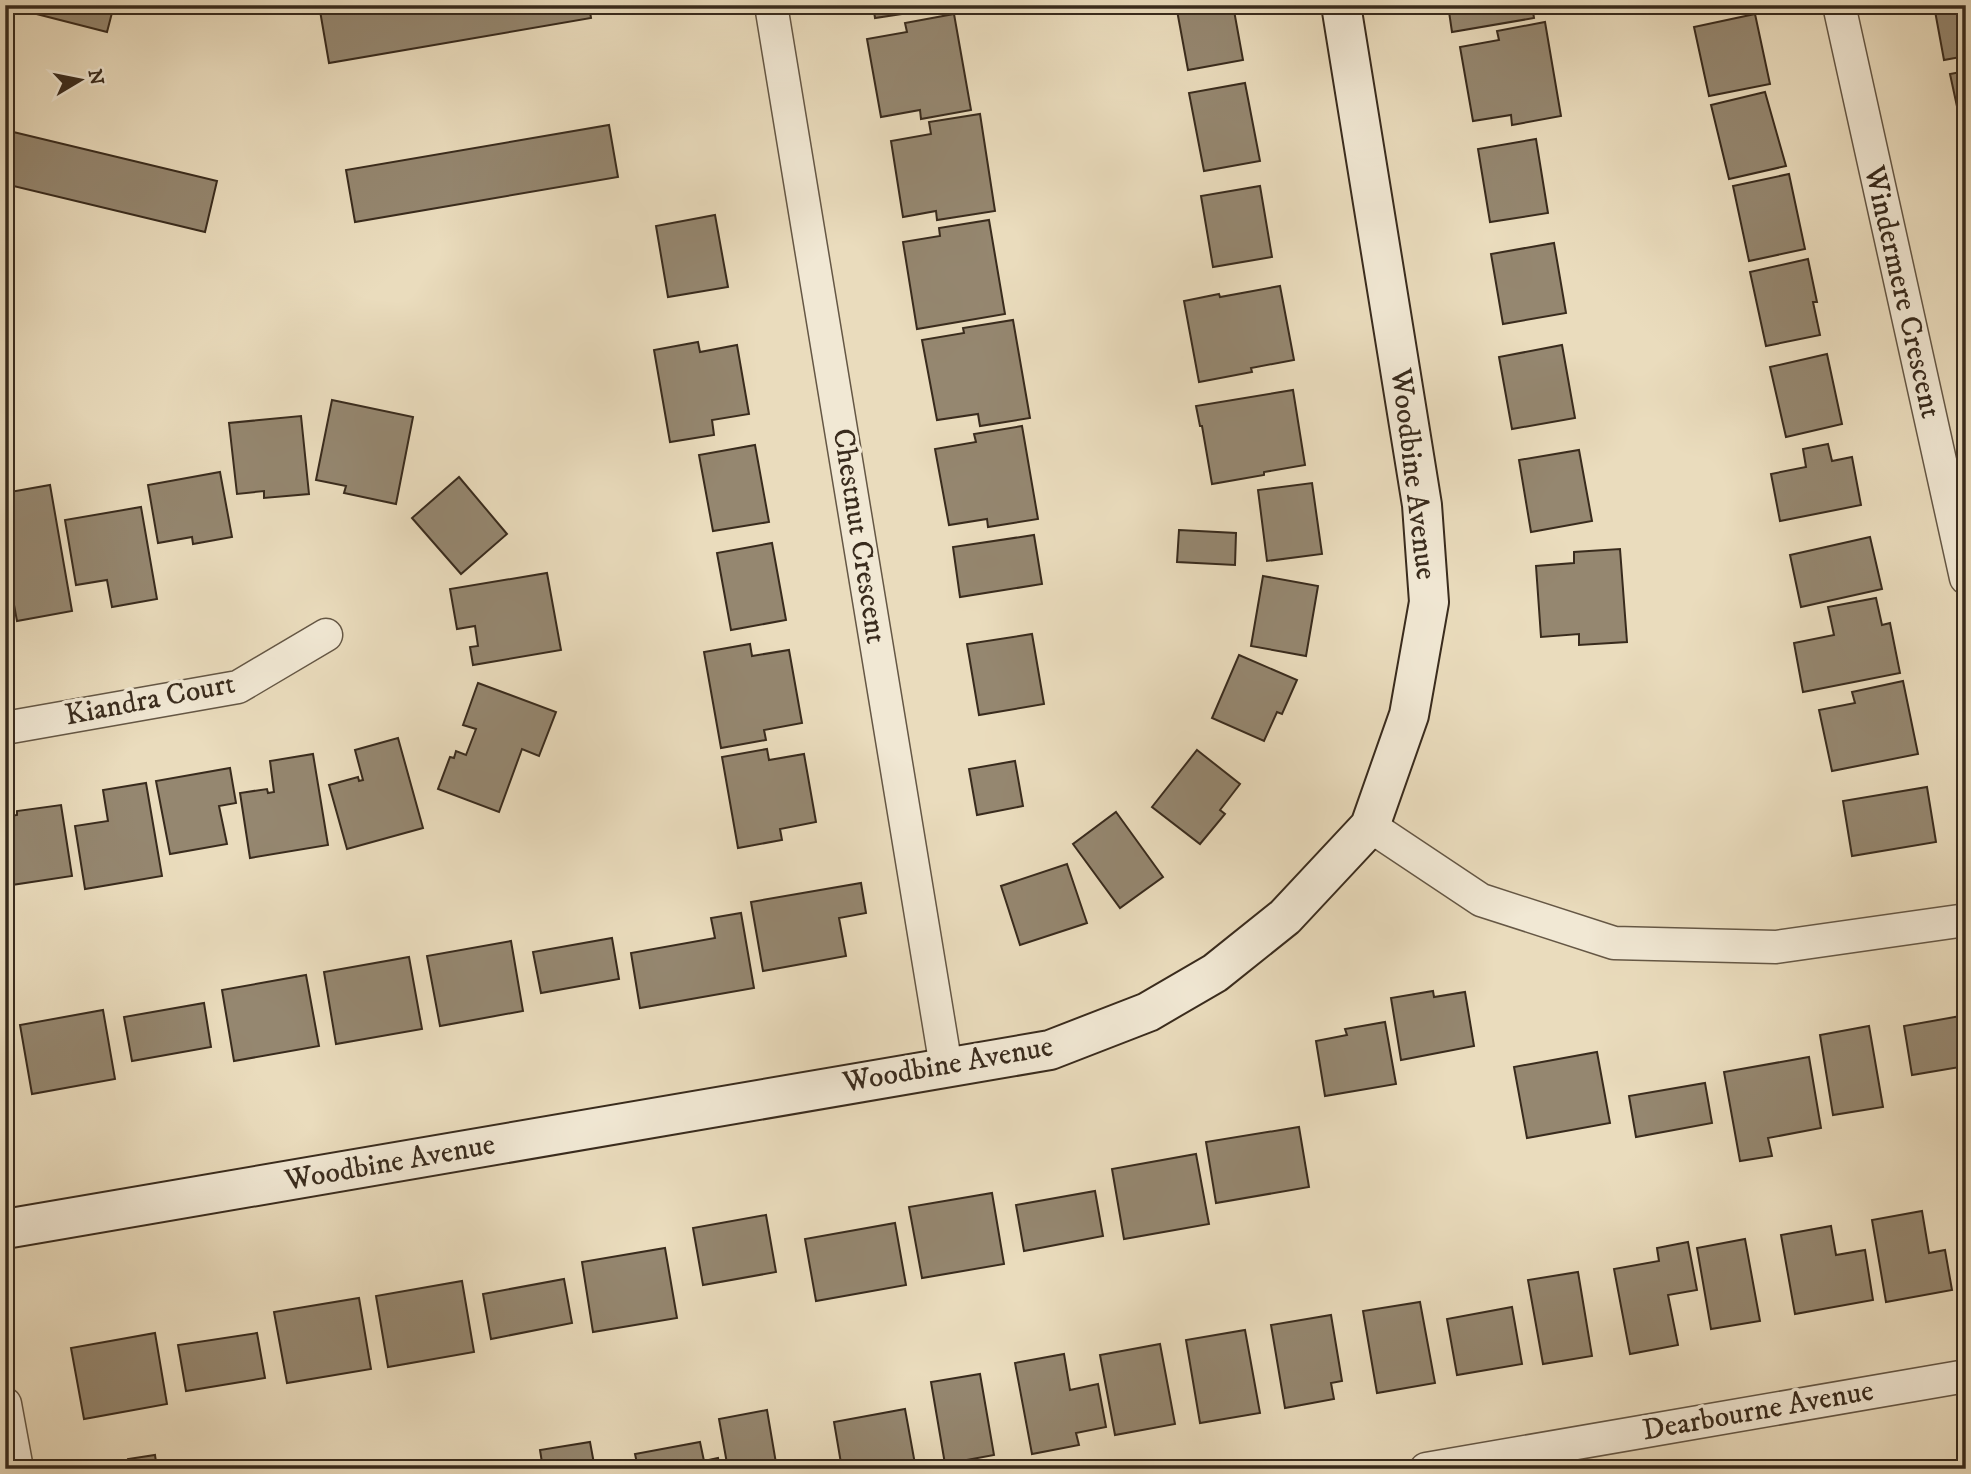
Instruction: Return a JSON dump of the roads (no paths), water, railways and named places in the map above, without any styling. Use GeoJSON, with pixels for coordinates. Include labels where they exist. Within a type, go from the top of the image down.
{"type":"FeatureCollection","features":[{"type":"Feature","properties":{"kind":"street","name":"Chestnut Crescent"},"geometry":{"type":"LineString","coordinates":[[771,5],[946,1067]]}},
{"type":"Feature","properties":{"kind":"street","name":"Woodbine Avenue"},"geometry":{"type":"LineString","coordinates":[[5,1229],[1050,1050],[1147,1012],[1170,999],[1215,973],[1285,917],[1370,826],[1409,715],[1429,602],[1422,505],[1342,5]]}},
{"type":"Feature","properties":{"kind":"street","name":"Windermere Crescent"},"geometry":{"type":"LineString","coordinates":[[1839,5],[1966,578]]}},
{"type":"Feature","properties":{"kind":"street","name":"Kiandra Court"},"geometry":{"type":"LineString","coordinates":[[5,728],[238,687],[326,635]]}},
{"type":"Feature","properties":{"kind":"street"},"geometry":{"type":"LineString","coordinates":[[1370,826],[1481,900],[1614,943],[1776,947],[1966,919]]}},
{"type":"Feature","properties":{"kind":"street","name":"Dearbourne Avenue"},"geometry":{"type":"LineString","coordinates":[[1426,1469],[1966,1376]]}},
{"type":"Feature","properties":{"kind":"street"},"geometry":{"type":"LineString","coordinates":[[5,1404],[16,1469]]}}]}
